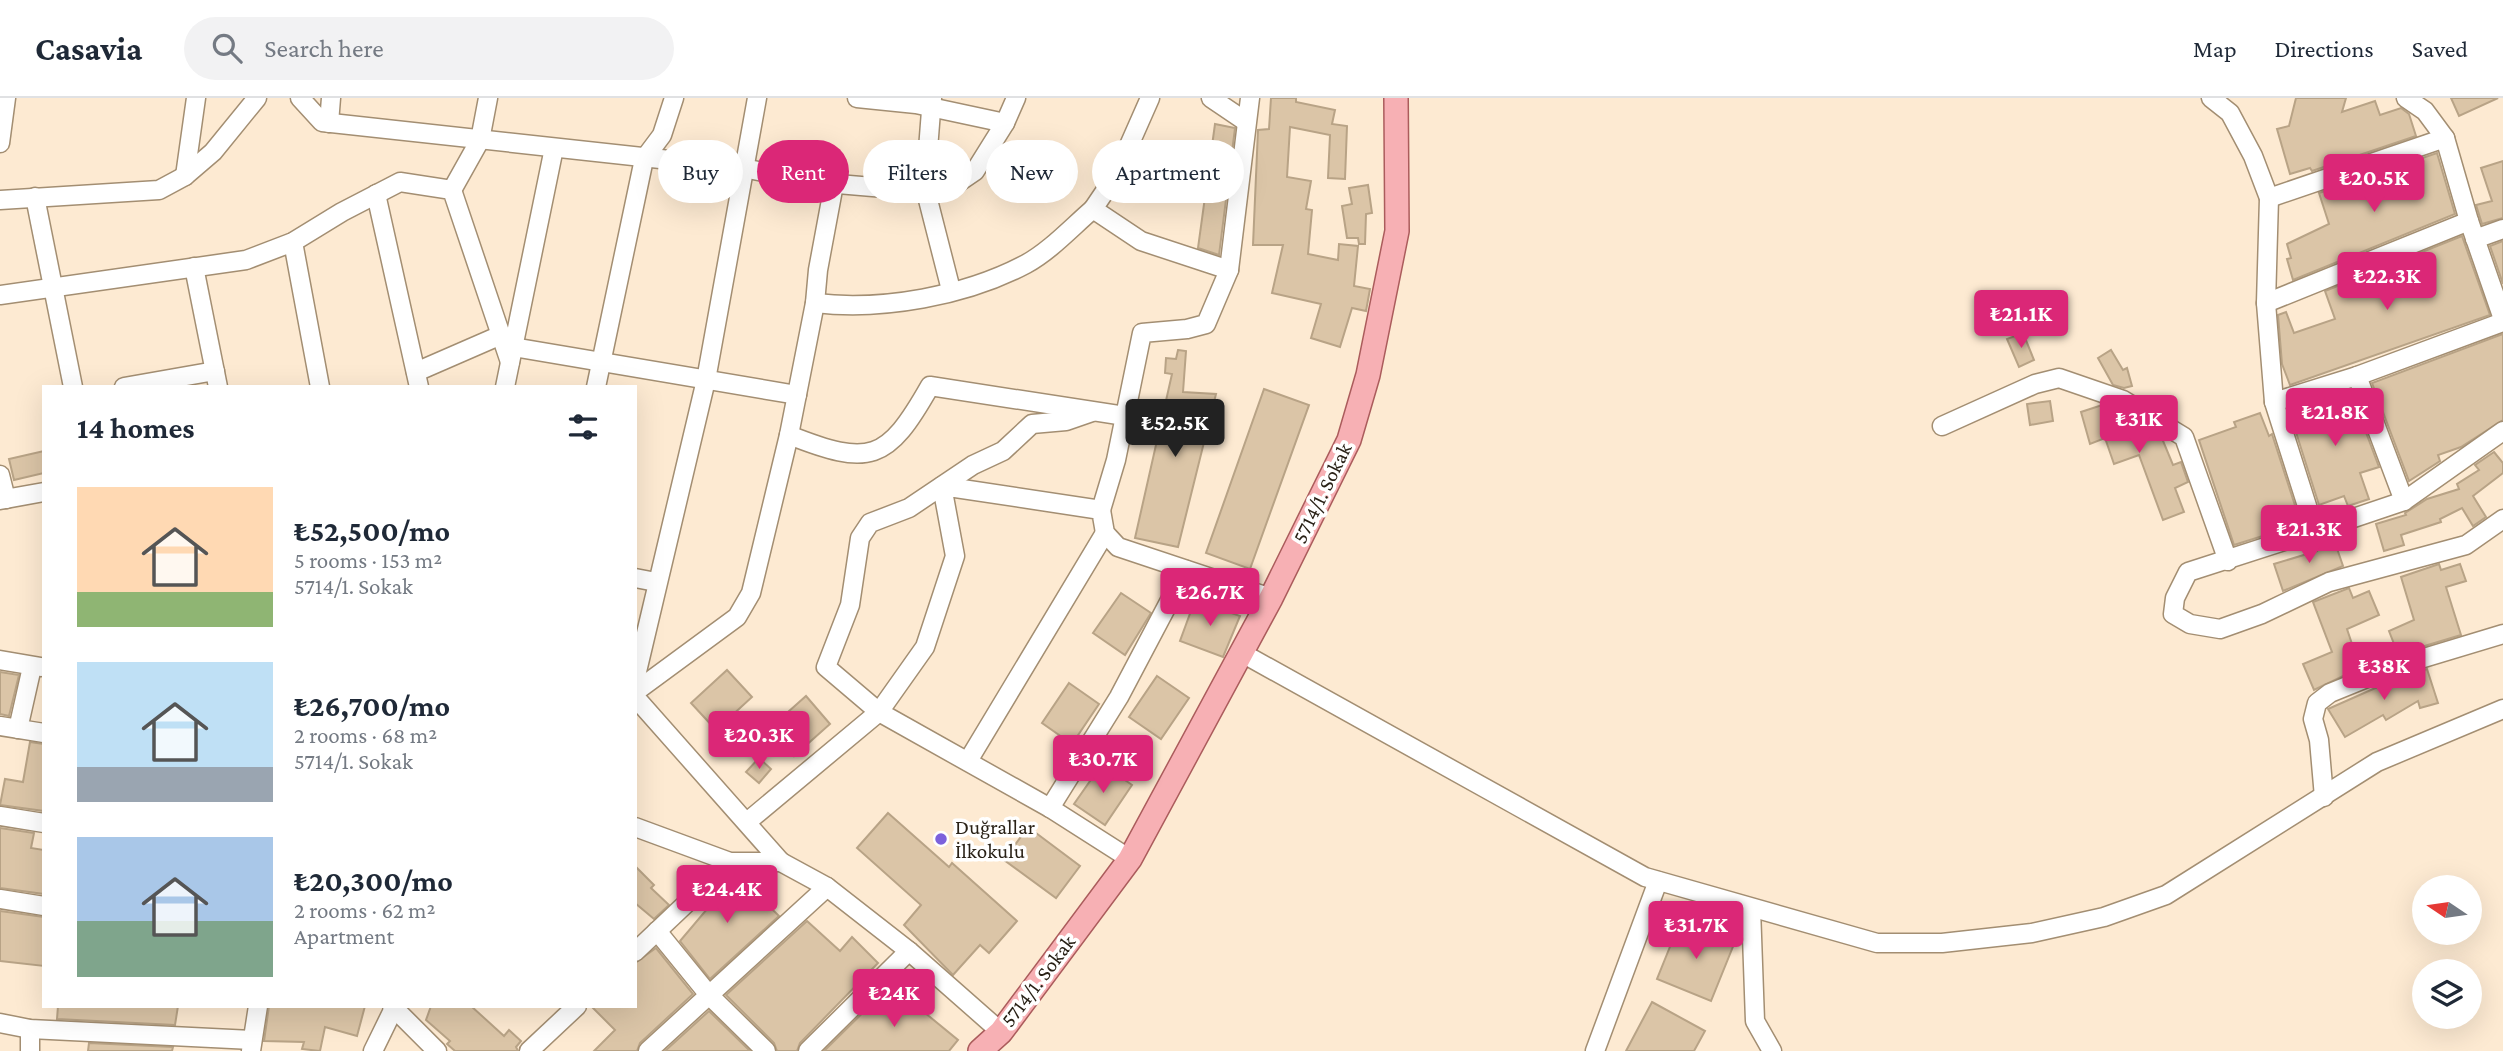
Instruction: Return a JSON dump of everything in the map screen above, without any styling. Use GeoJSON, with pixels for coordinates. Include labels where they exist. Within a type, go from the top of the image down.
{"type":"FeatureCollection","features":[{"type":"Feature","properties":{"kind":"main road","name":"5714/1. Sokak"},"geometry":{"type":"LineString","coordinates":[[979,1051],[1001,1031],[1130,859],[1271,598],[1349,440],[1368,375],[1397,231],[1396,98]]}},
{"type":"Feature","properties":{"kind":"street"},"geometry":{"type":"LineString","coordinates":[[0,143],[6,98]]}},
{"type":"Feature","properties":{"kind":"street"},"geometry":{"type":"LineString","coordinates":[[185,176],[196,98]]}},
{"type":"Feature","properties":{"kind":"street"},"geometry":{"type":"LineString","coordinates":[[0,200],[159,190],[185,176],[213,152],[257,98]]}},
{"type":"Feature","properties":{"kind":"street"},"geometry":{"type":"LineString","coordinates":[[300,98],[322,122],[658,160]]}},
{"type":"Feature","properties":{"kind":"street"},"geometry":{"type":"LineString","coordinates":[[328,123],[331,98]]}},
{"type":"Feature","properties":{"kind":"street"},"geometry":{"type":"LineString","coordinates":[[488,98],[480,140],[452,190],[508,348]]}},
{"type":"Feature","properties":{"kind":"street"},"geometry":{"type":"LineString","coordinates":[[596,385],[644,159],[662,135],[674,98]]}},
{"type":"Feature","properties":{"kind":"street"},"geometry":{"type":"LineString","coordinates":[[757,98],[743,169],[757,171]]}},
{"type":"Feature","properties":{"kind":"street"},"geometry":{"type":"LineString","coordinates":[[858,98],[931,103],[1005,123]]}},
{"type":"Feature","properties":{"kind":"street"},"geometry":{"type":"LineString","coordinates":[[972,173],[1005,123],[1016,98]]}},
{"type":"Feature","properties":{"kind":"street"},"geometry":{"type":"LineString","coordinates":[[816,303],[881,306],[978,284],[1027,263],[1093,209],[1116,175],[1150,98]]}},
{"type":"Feature","properties":{"kind":"street"},"geometry":{"type":"LineString","coordinates":[[1211,98],[1245,121]]}},
{"type":"Feature","properties":{"kind":"street"},"geometry":{"type":"LineString","coordinates":[[1250,98],[1245,121],[1229,270],[1206,324],[1186,330],[1142,333],[1125,416],[1101,510],[1105,533],[1118,547],[1271,598]]}},
{"type":"Feature","properties":{"kind":"street"},"geometry":{"type":"LineString","coordinates":[[2211,98],[2233,105],[2269,198],[2266,303],[2274,402],[2315,531]]}},
{"type":"Feature","properties":{"kind":"street"},"geometry":{"type":"LineString","coordinates":[[2274,402],[2357,376],[2503,320],[2469,221],[2445,138],[2425,111],[2406,98]]}},
{"type":"Feature","properties":{"kind":"street"},"geometry":{"type":"LineString","coordinates":[[928,140],[931,103]]}},
{"type":"Feature","properties":{"kind":"street"},"geometry":{"type":"LineString","coordinates":[[2269,198],[2445,138]]}},
{"type":"Feature","properties":{"kind":"street"},"geometry":{"type":"LineString","coordinates":[[505,385],[508,348],[554,148]]}},
{"type":"Feature","properties":{"kind":"street"},"geometry":{"type":"LineString","coordinates":[[0,295],[246,260],[293,242],[400,182],[452,190]]}},
{"type":"Feature","properties":{"kind":"street"},"geometry":{"type":"LineString","coordinates":[[376,194],[417,379],[508,348],[797,395]]}},
{"type":"Feature","properties":{"kind":"street"},"geometry":{"type":"LineString","coordinates":[[35,197],[73,385]]}},
{"type":"Feature","properties":{"kind":"street"},"geometry":{"type":"LineString","coordinates":[[637,671],[706,380],[737,203]]}},
{"type":"Feature","properties":{"kind":"street"},"geometry":{"type":"LineString","coordinates":[[637,693],[737,617],[751,593],[789,435],[816,303],[818,270],[830,203]]}},
{"type":"Feature","properties":{"kind":"street"},"geometry":{"type":"LineString","coordinates":[[929,203],[951,290]]}},
{"type":"Feature","properties":{"kind":"street"},"geometry":{"type":"LineString","coordinates":[[1093,209],[1141,241],[1229,270]]}},
{"type":"Feature","properties":{"kind":"street"},"geometry":{"type":"LineString","coordinates":[[2266,303],[2469,221]]}},
{"type":"Feature","properties":{"kind":"street"},"geometry":{"type":"LineString","coordinates":[[2475,239],[2503,229]]}},
{"type":"Feature","properties":{"kind":"street"},"geometry":{"type":"LineString","coordinates":[[293,242],[320,385]]}},
{"type":"Feature","properties":{"kind":"street"},"geometry":{"type":"LineString","coordinates":[[147,385],[216,379],[194,267]]}},
{"type":"Feature","properties":{"kind":"street"},"geometry":{"type":"LineString","coordinates":[[2357,376],[2404,501]]}},
{"type":"Feature","properties":{"kind":"street"},"geometry":{"type":"LineString","coordinates":[[1942,426],[2035,384],[2059,378],[2123,400],[2184,437],[2228,561]]}},
{"type":"Feature","properties":{"kind":"street"},"geometry":{"type":"LineString","coordinates":[[789,435],[854,456],[880,449],[906,428],[930,386],[1125,416]]}},
{"type":"Feature","properties":{"kind":"street"},"geometry":{"type":"LineString","coordinates":[[1092,412],[1066,421],[1032,424],[1003,451],[909,508],[870,523],[860,538],[850,604],[826,667],[879,712],[1051,808],[1130,859]]}},
{"type":"Feature","properties":{"kind":"street"},"geometry":{"type":"LineString","coordinates":[[2503,431],[2404,501],[2188,572],[2175,598],[2174,614],[2190,624],[2220,629],[2262,614],[2329,582],[2466,545],[2503,519]]}},
{"type":"Feature","properties":{"kind":"street"},"geometry":{"type":"LineString","coordinates":[[0,475],[3,499],[42,492]]}},
{"type":"Feature","properties":{"kind":"street"},"geometry":{"type":"LineString","coordinates":[[942,486],[1101,510]]}},
{"type":"Feature","properties":{"kind":"street"},"geometry":{"type":"LineString","coordinates":[[747,822],[879,712],[925,647],[955,556],[942,486]]}},
{"type":"Feature","properties":{"kind":"street"},"geometry":{"type":"LineString","coordinates":[[968,761],[1105,533]]}},
{"type":"Feature","properties":{"kind":"street"},"geometry":{"type":"LineString","coordinates":[[1051,808],[1119,697],[1186,570]]}},
{"type":"Feature","properties":{"kind":"street"},"geometry":{"type":"LineString","coordinates":[[637,578],[656,582]]}},
{"type":"Feature","properties":{"kind":"street"},"geometry":{"type":"LineString","coordinates":[[2325,797],[2319,740],[2313,719],[2317,703],[2330,693],[2394,667],[2503,634]]}},
{"type":"Feature","properties":{"kind":"street"},"geometry":{"type":"LineString","coordinates":[[1242,653],[1616,863],[1658,881],[1877,943],[1942,943],[2032,933],[2104,917],[2166,895],[2377,762],[2503,709]]}},
{"type":"Feature","properties":{"kind":"street"},"geometry":{"type":"LineString","coordinates":[[0,660],[38,667],[9,728],[42,733]]}},
{"type":"Feature","properties":{"kind":"street"},"geometry":{"type":"LineString","coordinates":[[637,697],[781,862],[827,887],[909,951],[1001,1031]]}},
{"type":"Feature","properties":{"kind":"street"},"geometry":{"type":"LineString","coordinates":[[0,816],[42,823]]}},
{"type":"Feature","properties":{"kind":"street"},"geometry":{"type":"LineString","coordinates":[[637,828],[730,862],[781,862]]}},
{"type":"Feature","properties":{"kind":"street"},"geometry":{"type":"LineString","coordinates":[[637,950],[730,862]]}},
{"type":"Feature","properties":{"kind":"street"},"geometry":{"type":"LineString","coordinates":[[1595,1051],[1658,881]]}},
{"type":"Feature","properties":{"kind":"street"},"geometry":{"type":"LineString","coordinates":[[648,1051],[827,887]]}},
{"type":"Feature","properties":{"kind":"street"},"geometry":{"type":"LineString","coordinates":[[0,899],[42,905]]}},
{"type":"Feature","properties":{"kind":"street"},"geometry":{"type":"LineString","coordinates":[[1751,908],[1755,1021],[1772,1051]]}},
{"type":"Feature","properties":{"kind":"street"},"geometry":{"type":"LineString","coordinates":[[657,931],[709,995],[766,1051]]}},
{"type":"Feature","properties":{"kind":"street"},"geometry":{"type":"LineString","coordinates":[[808,1051],[909,951]]}},
{"type":"Feature","properties":{"kind":"street"},"geometry":{"type":"LineString","coordinates":[[0,1023],[30,1028],[252,1045],[258,1008]]}},
{"type":"Feature","properties":{"kind":"street"},"geometry":{"type":"LineString","coordinates":[[373,1051],[394,1008]]}},
{"type":"Feature","properties":{"kind":"street"},"geometry":{"type":"LineString","coordinates":[[395,1008],[434,1050]]}},
{"type":"Feature","properties":{"kind":"street"},"geometry":{"type":"LineString","coordinates":[[528,1051],[575,1008]]}},
{"type":"Feature","properties":{"kind":"street"},"geometry":{"type":"LineString","coordinates":[[30,1028],[30,1051]]}},
{"type":"Feature","properties":{"kind":"building"},"geometry":{"type":"Polygon","coordinates":[[[1271,98],[1296,98],[1296,102],[1335,110],[1332,124],[1347,126],[1345,179],[1328,178],[1330,135],[1290,127],[1287,177],[1311,181],[1306,209],[1312,210],[1308,254],[1338,260],[1339,244],[1358,246],[1354,286],[1370,289],[1366,311],[1352,308],[1340,347],[1311,338],[1321,304],[1272,293],[1283,245],[1253,245],[1258,130],[1269,129],[1271,98]]]}},
{"type":"Feature","properties":{"kind":"building"},"geometry":{"type":"Polygon","coordinates":[[[2296,98],[2346,98],[2342,112],[2375,101],[2380,115],[2401,108],[2409,114],[2416,136],[2312,171],[2310,168],[2290,174],[2277,129],[2289,126],[2296,98]]]}},
{"type":"Feature","properties":{"kind":"building"},"geometry":{"type":"Polygon","coordinates":[[[2451,98],[2498,98],[2459,116],[2451,98]]]}},
{"type":"Feature","properties":{"kind":"building"},"geometry":{"type":"Polygon","coordinates":[[[1215,124],[1235,128],[1233,140],[1213,140],[1215,124]]]}},
{"type":"Feature","properties":{"kind":"building"},"geometry":{"type":"Polygon","coordinates":[[[2437,153],[2455,214],[2293,280],[2287,259],[2291,258],[2287,244],[2329,224],[2319,193],[2437,153]]]}},
{"type":"Feature","properties":{"kind":"building"},"geometry":{"type":"Polygon","coordinates":[[[2503,161],[2503,218],[2482,224],[2476,205],[2492,201],[2481,168],[2503,161]]]}},
{"type":"Feature","properties":{"kind":"building"},"geometry":{"type":"Polygon","coordinates":[[[1368,185],[1372,213],[1366,214],[1365,244],[1359,244],[1358,238],[1347,238],[1342,206],[1352,204],[1349,188],[1368,185]]]}},
{"type":"Feature","properties":{"kind":"building"},"geometry":{"type":"Polygon","coordinates":[[[1204,203],[1226,203],[1219,255],[1198,248],[1204,203]]]}},
{"type":"Feature","properties":{"kind":"building"},"geometry":{"type":"Polygon","coordinates":[[[2462,236],[2490,315],[2290,385],[2282,364],[2278,315],[2286,312],[2294,333],[2335,319],[2325,291],[2462,236]]]}},
{"type":"Feature","properties":{"kind":"building"},"geometry":{"type":"Polygon","coordinates":[[[2503,241],[2503,284],[2490,246],[2503,241]]]}},
{"type":"Feature","properties":{"kind":"building"},"geometry":{"type":"Polygon","coordinates":[[[2023,333],[2034,360],[2019,367],[2007,339],[2023,333]]]}},
{"type":"Feature","properties":{"kind":"building"},"geometry":{"type":"Polygon","coordinates":[[[2503,334],[2503,420],[2461,447],[2438,455],[2440,461],[2409,481],[2372,383],[2503,334]]]}},
{"type":"Feature","properties":{"kind":"building"},"geometry":{"type":"Polygon","coordinates":[[[1178,350],[1186,351],[1183,392],[1216,394],[1178,547],[1135,538],[1172,374],[1165,373],[1166,358],[1176,359],[1178,350]]]}},
{"type":"Feature","properties":{"kind":"building"},"geometry":{"type":"Polygon","coordinates":[[[2111,350],[2123,370],[2127,368],[2132,386],[2124,388],[2113,385],[2098,358],[2111,350]]]}},
{"type":"Feature","properties":{"kind":"building"},"geometry":{"type":"Polygon","coordinates":[[[1264,389],[1309,405],[1250,569],[1206,553],[1264,389]]]}},
{"type":"Feature","properties":{"kind":"building"},"geometry":{"type":"Polygon","coordinates":[[[2350,390],[2379,467],[2360,473],[2369,499],[2348,506],[2344,496],[2319,505],[2294,426],[2297,424],[2292,408],[2350,390]]]}},
{"type":"Feature","properties":{"kind":"building"},"geometry":{"type":"Polygon","coordinates":[[[2050,401],[2053,421],[2030,425],[2027,404],[2050,401]]]}},
{"type":"Feature","properties":{"kind":"building"},"geometry":{"type":"Polygon","coordinates":[[[2102,405],[2132,419],[2138,434],[2143,432],[2145,437],[2155,433],[2161,436],[2173,465],[2181,462],[2188,482],[2175,488],[2184,512],[2163,520],[2139,455],[2114,464],[2105,438],[2090,444],[2081,412],[2102,405]]]}},
{"type":"Feature","properties":{"kind":"building"},"geometry":{"type":"Polygon","coordinates":[[[2260,413],[2269,436],[2272,434],[2301,524],[2234,545],[2199,440],[2236,427],[2234,422],[2260,413]]]}},
{"type":"Feature","properties":{"kind":"building"},"geometry":{"type":"Polygon","coordinates":[[[42,451],[42,473],[14,480],[9,459],[42,451]]]}},
{"type":"Feature","properties":{"kind":"building"},"geometry":{"type":"Polygon","coordinates":[[[2494,452],[2503,463],[2503,473],[2473,496],[2486,517],[2473,526],[2462,508],[2440,519],[2441,522],[2401,535],[2404,545],[2384,551],[2376,524],[2406,515],[2405,513],[2427,499],[2459,489],[2457,484],[2479,470],[2475,465],[2494,452]]]}},
{"type":"Feature","properties":{"kind":"building"},"geometry":{"type":"Polygon","coordinates":[[[2333,537],[2343,566],[2283,591],[2274,564],[2317,551],[2315,543],[2333,537]]]}},
{"type":"Feature","properties":{"kind":"building"},"geometry":{"type":"Polygon","coordinates":[[[2439,564],[2441,570],[2460,564],[2466,581],[2446,587],[2461,635],[2398,654],[2389,631],[2414,620],[2401,577],[2439,564]]]}},
{"type":"Feature","properties":{"kind":"building"},"geometry":{"type":"Polygon","coordinates":[[[2349,588],[2353,598],[2369,591],[2379,615],[2347,629],[2360,668],[2314,690],[2303,664],[2332,652],[2313,602],[2349,588]]]}},
{"type":"Feature","properties":{"kind":"building"},"geometry":{"type":"Polygon","coordinates":[[[1121,593],[1151,613],[1125,655],[1093,633],[1121,593]]]}},
{"type":"Feature","properties":{"kind":"building"},"geometry":{"type":"Polygon","coordinates":[[[1195,600],[1240,616],[1223,657],[1180,641],[1195,600]]]}},
{"type":"Feature","properties":{"kind":"building"},"geometry":{"type":"Polygon","coordinates":[[[2427,669],[2438,703],[2420,708],[2418,701],[2386,720],[2383,715],[2345,737],[2328,709],[2398,678],[2427,669]]]}},
{"type":"Feature","properties":{"kind":"building"},"geometry":{"type":"Polygon","coordinates":[[[727,670],[752,697],[716,730],[691,703],[727,670]]]}},
{"type":"Feature","properties":{"kind":"building"},"geometry":{"type":"Polygon","coordinates":[[[0,672],[19,675],[9,716],[0,714],[0,672]]]}},
{"type":"Feature","properties":{"kind":"building"},"geometry":{"type":"Polygon","coordinates":[[[1157,676],[1189,698],[1161,739],[1129,717],[1157,676]]]}},
{"type":"Feature","properties":{"kind":"building"},"geometry":{"type":"Polygon","coordinates":[[[1069,683],[1099,704],[1072,744],[1042,723],[1069,683]]]}},
{"type":"Feature","properties":{"kind":"building"},"geometry":{"type":"Polygon","coordinates":[[[806,696],[830,724],[794,756],[770,728],[806,696]]]}},
{"type":"Feature","properties":{"kind":"building"},"geometry":{"type":"Polygon","coordinates":[[[30,742],[42,744],[42,811],[0,805],[5,779],[23,782],[30,742]]]}},
{"type":"Feature","properties":{"kind":"building"},"geometry":{"type":"Polygon","coordinates":[[[759,758],[771,769],[759,783],[746,772],[759,758]]]}},
{"type":"Feature","properties":{"kind":"building"},"geometry":{"type":"Polygon","coordinates":[[[1102,764],[1132,785],[1105,825],[1074,804],[1102,764]]]}},
{"type":"Feature","properties":{"kind":"building"},"geometry":{"type":"Polygon","coordinates":[[[888,813],[949,867],[952,863],[1017,921],[989,953],[980,945],[953,975],[904,925],[921,905],[857,848],[888,813]]]}},
{"type":"Feature","properties":{"kind":"building","name":"Duğrallar İlkokulu"},"geometry":{"type":"Polygon","coordinates":[[[1028,827],[1080,866],[1056,898],[1004,860],[1028,827]]]}},
{"type":"Feature","properties":{"kind":"building"},"geometry":{"type":"Polygon","coordinates":[[[0,828],[34,833],[31,848],[42,850],[42,894],[0,888],[0,828]]]}},
{"type":"Feature","properties":{"kind":"building"},"geometry":{"type":"Polygon","coordinates":[[[637,868],[654,885],[651,888],[669,905],[654,919],[637,905],[637,868]]]}},
{"type":"Feature","properties":{"kind":"building"},"geometry":{"type":"Polygon","coordinates":[[[735,873],[779,916],[710,979],[680,941],[708,908],[703,903],[735,873]]]}},
{"type":"Feature","properties":{"kind":"building"},"geometry":{"type":"Polygon","coordinates":[[[0,911],[42,917],[42,966],[0,961],[0,911]]]}},
{"type":"Feature","properties":{"kind":"building"},"geometry":{"type":"Polygon","coordinates":[[[807,921],[840,951],[852,937],[878,963],[800,1043],[797,1051],[777,1051],[774,1043],[726,995],[807,921]]]}},
{"type":"Feature","properties":{"kind":"building"},"geometry":{"type":"Polygon","coordinates":[[[1680,922],[1734,944],[1711,1001],[1657,979],[1680,922]]]}},
{"type":"Feature","properties":{"kind":"building"},"geometry":{"type":"Polygon","coordinates":[[[656,948],[693,994],[640,1043],[637,1051],[594,1051],[615,1030],[593,1008],[637,1008],[637,962],[656,948]]]}},
{"type":"Feature","properties":{"kind":"building"},"geometry":{"type":"Polygon","coordinates":[[[891,985],[958,1040],[949,1051],[824,1051],[891,985]]]}},
{"type":"Feature","properties":{"kind":"building"},"geometry":{"type":"Polygon","coordinates":[[[1652,1002],[1705,1031],[1694,1051],[1626,1051],[1652,1002]]]}},
{"type":"Feature","properties":{"kind":"building"},"geometry":{"type":"Polygon","coordinates":[[[58,1008],[178,1008],[175,1025],[57,1019],[58,1008]]]}},
{"type":"Feature","properties":{"kind":"building"},"geometry":{"type":"Polygon","coordinates":[[[269,1008],[364,1008],[357,1036],[325,1027],[320,1051],[302,1049],[304,1042],[264,1041],[269,1008]]]}},
{"type":"Feature","properties":{"kind":"building"},"geometry":{"type":"Polygon","coordinates":[[[430,1008],[473,1008],[504,1036],[509,1030],[521,1041],[516,1047],[518,1051],[455,1051],[447,1044],[450,1041],[426,1020],[430,1008]]]}},
{"type":"Feature","properties":{"kind":"building"},"geometry":{"type":"Polygon","coordinates":[[[709,1011],[750,1051],[665,1051],[709,1011]]]}},
{"type":"Feature","properties":{"kind":"building"},"geometry":{"type":"Polygon","coordinates":[[[89,1043],[173,1047],[172,1051],[88,1051],[89,1043]]]}},
{"type":"Feature","properties":{"kind":"place","name":"Duğrallar İlkokulu"},"geometry":{"type":"Point","coordinates":[941,839]}}]}
